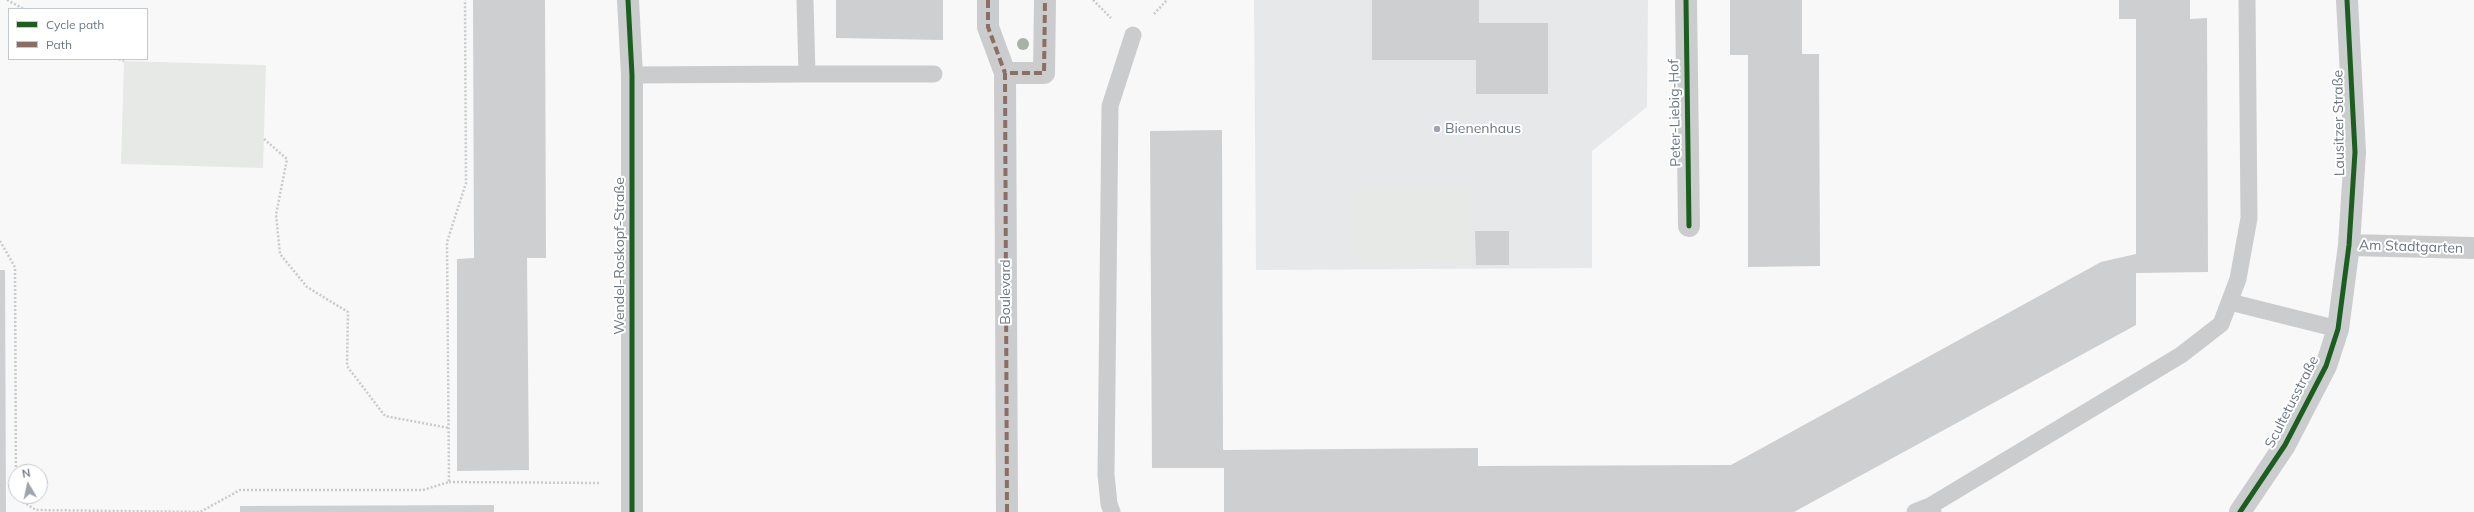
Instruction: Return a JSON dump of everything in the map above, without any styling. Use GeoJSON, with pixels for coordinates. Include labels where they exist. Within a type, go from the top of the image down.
{"type":"FeatureCollection","features":[{"type":"Feature","properties":{"kind":"street","name":"Wendel-Roskopf-Straße"},"geometry":{"type":"LineString","coordinates":[[628,0],[632,75],[632,512]]}},
{"type":"Feature","properties":{"kind":"street","name":"Boulevard"},"geometry":{"type":"LineString","coordinates":[[988,0],[988,27],[1005,72],[1006,512]]}},
{"type":"Feature","properties":{"kind":"street"},"geometry":{"type":"LineString","coordinates":[[1005,72],[1044,73],[1045,0]]}},
{"type":"Feature","properties":{"kind":"street","name":"Peter-Liebig-Hof"},"geometry":{"type":"LineString","coordinates":[[1686,0],[1689,226]]}},
{"type":"Feature","properties":{"kind":"street","name":"Lausitzer Straße"},"geometry":{"type":"LineString","coordinates":[[2347,0],[2355,152],[2349,245]]}},
{"type":"Feature","properties":{"kind":"street","name":"Am Stadtgarten"},"geometry":{"type":"LineString","coordinates":[[2349,245],[2474,248]]}},
{"type":"Feature","properties":{"kind":"street","name":"Scultetusstraße"},"geometry":{"type":"LineString","coordinates":[[2240,512],[2285,445],[2326,366],[2338,329],[2349,245]]}},
{"type":"Feature","properties":{"kind":"lane"},"geometry":{"type":"LineString","coordinates":[[805,0],[807,74]]}},
{"type":"Feature","properties":{"kind":"lane"},"geometry":{"type":"LineString","coordinates":[[1926,510],[2181,355],[2222,324],[2238,280],[2249,218],[2247,0]]}},
{"type":"Feature","properties":{"kind":"lane"},"geometry":{"type":"LineString","coordinates":[[1112,512],[1109,504],[1106,474],[1110,106],[1133,35]]}},
{"type":"Feature","properties":{"kind":"lane"},"geometry":{"type":"LineString","coordinates":[[632,75],[934,74]]}},
{"type":"Feature","properties":{"kind":"lane"},"geometry":{"type":"LineString","coordinates":[[2230,302],[2338,329]]}},
{"type":"Feature","properties":{"kind":"path"},"geometry":{"type":"LineString","coordinates":[[7,0],[22,8]]}},
{"type":"Feature","properties":{"kind":"path"},"geometry":{"type":"LineString","coordinates":[[449,482],[447,242],[466,184],[466,0]]}},
{"type":"Feature","properties":{"kind":"path"},"geometry":{"type":"LineString","coordinates":[[264,139],[287,160],[276,215],[280,254],[307,287],[348,312],[347,366],[385,416],[449,428]]}},
{"type":"Feature","properties":{"kind":"path"},"geometry":{"type":"LineString","coordinates":[[0,240],[15,267],[16,464]]}},
{"type":"Feature","properties":{"kind":"path"},"geometry":{"type":"LineString","coordinates":[[26,504],[36,510],[200,512],[240,490],[423,490],[449,482],[632,483]]}},
{"type":"Feature","properties":{"kind":"shaded area","name":"Bienenhaus"},"geometry":{"type":"Polygon","coordinates":[[[1254,0],[1648,0],[1647,107],[1592,151],[1592,268],[1256,270],[1254,0]]]}},
{"type":"Feature","properties":{"kind":"shaded area"},"geometry":{"type":"Polygon","coordinates":[[[124,61],[266,65],[263,168],[121,164],[124,61]]]}},
{"type":"Feature","properties":{"kind":"shaded area"},"geometry":{"type":"Polygon","coordinates":[[[1470,188],[1470,261],[1354,262],[1354,189],[1470,188]]]}},
{"type":"Feature","properties":{"kind":"building"},"geometry":{"type":"Polygon","coordinates":[[[473,0],[545,0],[546,258],[527,258],[529,470],[457,471],[457,259],[474,258],[473,0]]]}},
{"type":"Feature","properties":{"kind":"building"},"geometry":{"type":"Polygon","coordinates":[[[836,0],[943,0],[943,40],[836,38],[836,0]]]}},
{"type":"Feature","properties":{"kind":"building"},"geometry":{"type":"Polygon","coordinates":[[[1372,0],[1479,0],[1479,23],[1548,23],[1548,94],[1476,94],[1476,60],[1372,60],[1372,0]]]}},
{"type":"Feature","properties":{"kind":"building"},"geometry":{"type":"Polygon","coordinates":[[[1730,0],[1802,0],[1802,54],[1819,54],[1820,266],[1748,267],[1748,55],[1730,55],[1730,0]]]}},
{"type":"Feature","properties":{"kind":"building"},"geometry":{"type":"Polygon","coordinates":[[[2119,0],[2190,0],[2190,19],[2207,18],[2208,272],[2136,273],[2136,325],[1794,512],[1224,512],[1224,468],[1152,468],[1150,131],[1222,130],[1223,450],[1478,448],[1478,466],[1731,465],[2101,262],[2136,254],[2136,19],[2119,19],[2119,0]]]}},
{"type":"Feature","properties":{"kind":"building"},"geometry":{"type":"Polygon","coordinates":[[[1475,231],[1509,231],[1509,265],[1476,265],[1475,231]]]}},
{"type":"Feature","properties":{"kind":"building"},"geometry":{"type":"Polygon","coordinates":[[[0,270],[5,270],[6,512],[0,512],[0,270]]]}},
{"type":"Feature","properties":{"kind":"building"},"geometry":{"type":"Polygon","coordinates":[[[494,505],[494,512],[240,512],[240,506],[494,505]]]}},
{"type":"Feature","properties":{"kind":"marked path"},"geometry":{"type":"LineString","coordinates":[[988,0],[988,27],[1005,73]]}},
{"type":"Feature","properties":{"kind":"marked path"},"geometry":{"type":"LineString","coordinates":[[1007,512],[1005,73],[1044,73],[1045,0]]}},
{"type":"Feature","properties":{"kind":"cycle path"},"geometry":{"type":"LineString","coordinates":[[628,0],[632,75],[632,512]]}},
{"type":"Feature","properties":{"kind":"cycle path"},"geometry":{"type":"LineString","coordinates":[[1686,0],[1689,226]]}},
{"type":"Feature","properties":{"kind":"cycle path"},"geometry":{"type":"LineString","coordinates":[[2240,512],[2285,445],[2326,366],[2338,329],[2349,245],[2355,152],[2347,0]]}},
{"type":"Feature","properties":{"kind":"place","name":"Bienenhaus"},"geometry":{"type":"Point","coordinates":[1437,129]}}]}
